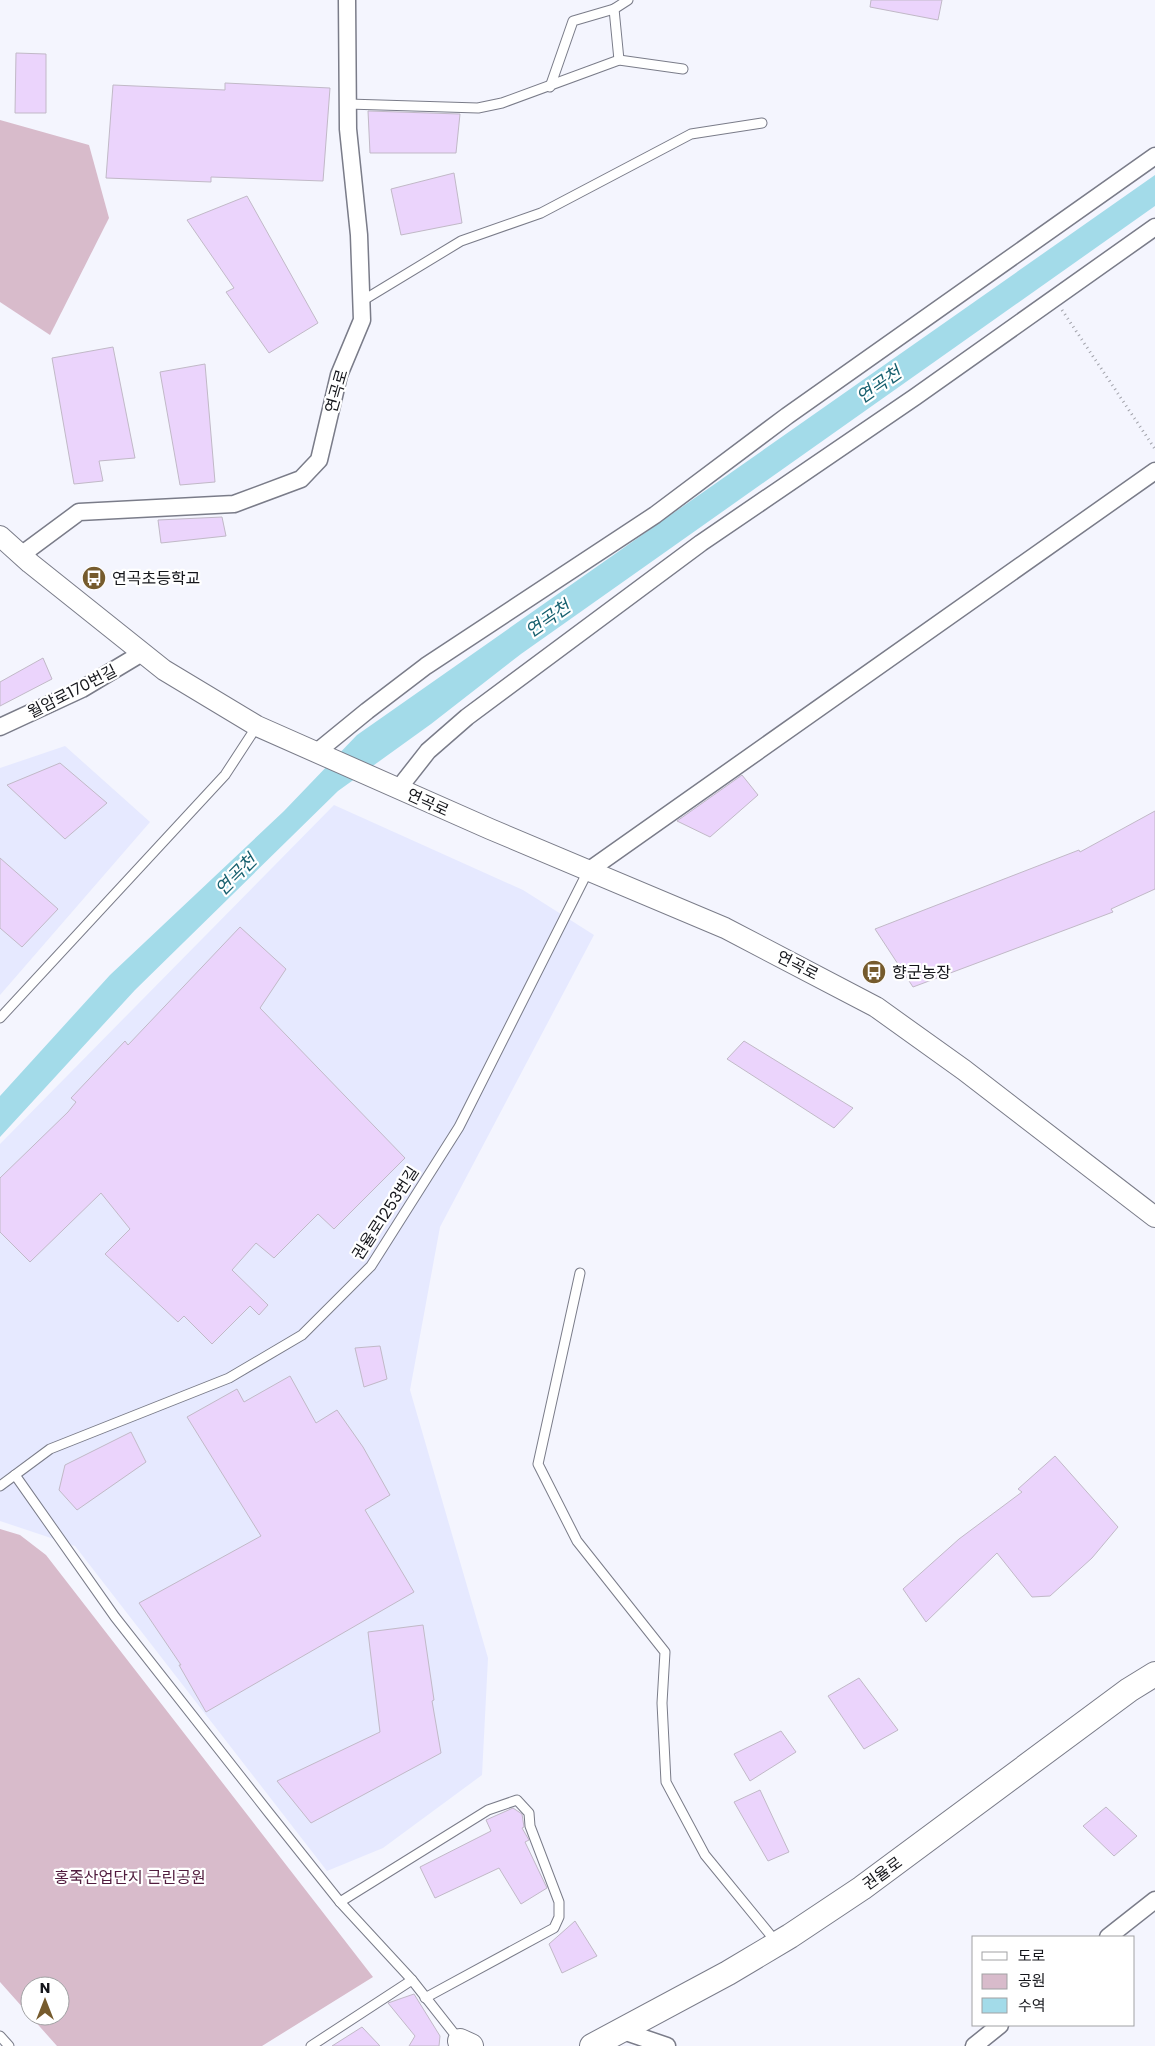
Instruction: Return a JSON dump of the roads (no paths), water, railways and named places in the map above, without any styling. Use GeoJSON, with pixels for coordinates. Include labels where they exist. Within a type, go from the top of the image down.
{"type":"FeatureCollection","features":[{"type":"Feature","properties":{"kind":"main road","name":"권율로"},"geometry":{"type":"LineString","coordinates":[[592,2046],[685,1997],[777,1943],[862,1888],[1098,1713],[1155,1674]]}},
{"type":"Feature","properties":{"kind":"street","name":"연곡로"},"geometry":{"type":"LineString","coordinates":[[21,555],[79,512],[234,504],[301,479],[319,460],[339,375],[362,320],[359,235],[348,129],[347,0]]}},
{"type":"Feature","properties":{"kind":"street"},"geometry":{"type":"LineString","coordinates":[[0,536],[164,670],[258,726],[318,751],[366,711],[426,666],[655,515],[787,416],[1155,156]]}},
{"type":"Feature","properties":{"kind":"street"},"geometry":{"type":"LineString","coordinates":[[399,788],[428,751],[466,717],[701,543],[915,397],[1155,227]]}},
{"type":"Feature","properties":{"kind":"street"},"geometry":{"type":"LineString","coordinates":[[588,871],[1155,471]]}},
{"type":"Feature","properties":{"kind":"street","name":"월암로170번길"},"geometry":{"type":"LineString","coordinates":[[0,727],[82,689],[142,653]]}},
{"type":"Feature","properties":{"kind":"street","name":"연곡로"},"geometry":{"type":"LineString","coordinates":[[318,751],[588,871],[724,928],[876,1007],[964,1070],[1155,1217]]}},
{"type":"Feature","properties":{"kind":"street"},"geometry":{"type":"LineString","coordinates":[[1109,1936],[1155,1900]]}},
{"type":"Feature","properties":{"kind":"street"},"geometry":{"type":"LineString","coordinates":[[974,2046],[999,2026]]}},
{"type":"Feature","properties":{"kind":"street"},"geometry":{"type":"LineString","coordinates":[[620,2030],[667,2046]]}},
{"type":"Feature","properties":{"kind":"lane"},"geometry":{"type":"LineString","coordinates":[[550,87],[573,21],[614,9],[628,0]]}},
{"type":"Feature","properties":{"kind":"lane"},"geometry":{"type":"LineString","coordinates":[[614,9],[619,60]]}},
{"type":"Feature","properties":{"kind":"lane"},"geometry":{"type":"LineString","coordinates":[[348,104],[478,108],[502,103],[550,87],[619,60],[683,69]]}},
{"type":"Feature","properties":{"kind":"lane"},"geometry":{"type":"LineString","coordinates":[[362,301],[461,241],[541,213],[691,134],[762,123]]}},
{"type":"Feature","properties":{"kind":"lane"},"geometry":{"type":"LineString","coordinates":[[0,1018],[225,775],[258,726]]}},
{"type":"Feature","properties":{"kind":"lane","name":"권율로1253번길"},"geometry":{"type":"LineString","coordinates":[[0,1486],[50,1449],[237,1373],[302,1335],[371,1266],[459,1127],[588,871]]}},
{"type":"Feature","properties":{"kind":"lane"},"geometry":{"type":"LineString","coordinates":[[580,1273],[538,1464],[577,1540],[665,1652],[662,1703],[666,1782],[705,1855],[777,1943]]}},
{"type":"Feature","properties":{"kind":"lane"},"geometry":{"type":"LineString","coordinates":[[15,1475],[115,1617],[340,1902],[412,1980],[464,2044]]}},
{"type":"Feature","properties":{"kind":"lane"},"geometry":{"type":"LineString","coordinates":[[340,1902],[488,1810],[517,1800],[529,1812],[530,1826],[559,1902],[559,1917],[554,1928],[425,1998]]}},
{"type":"Feature","properties":{"kind":"lane"},"geometry":{"type":"LineString","coordinates":[[311,2046],[412,1980]]}},
{"type":"Feature","properties":{"kind":"lane"},"geometry":{"type":"LineString","coordinates":[[0,2036],[9,2046]]}},
{"type":"Feature","properties":{"kind":"water","name":"연곡천"},"geometry":{"type":"Polygon","coordinates":[[[1155,175],[1155,206],[521,654],[431,724],[338,791],[135,990],[0,1137],[0,1096],[110,975],[284,811],[357,735],[1155,175]]]}},
{"type":"Feature","properties":{"kind":"place","name":"연곡초등학교"},"geometry":{"type":"Point","coordinates":[94,578]}},
{"type":"Feature","properties":{"kind":"place","name":"향군농장"},"geometry":{"type":"Point","coordinates":[874,972]}},
{"type":"Feature","properties":{"kind":"park label","name":"홍죽산업단지 근린공원"},"geometry":{"type":"Point","coordinates":[130,1877]}}]}
